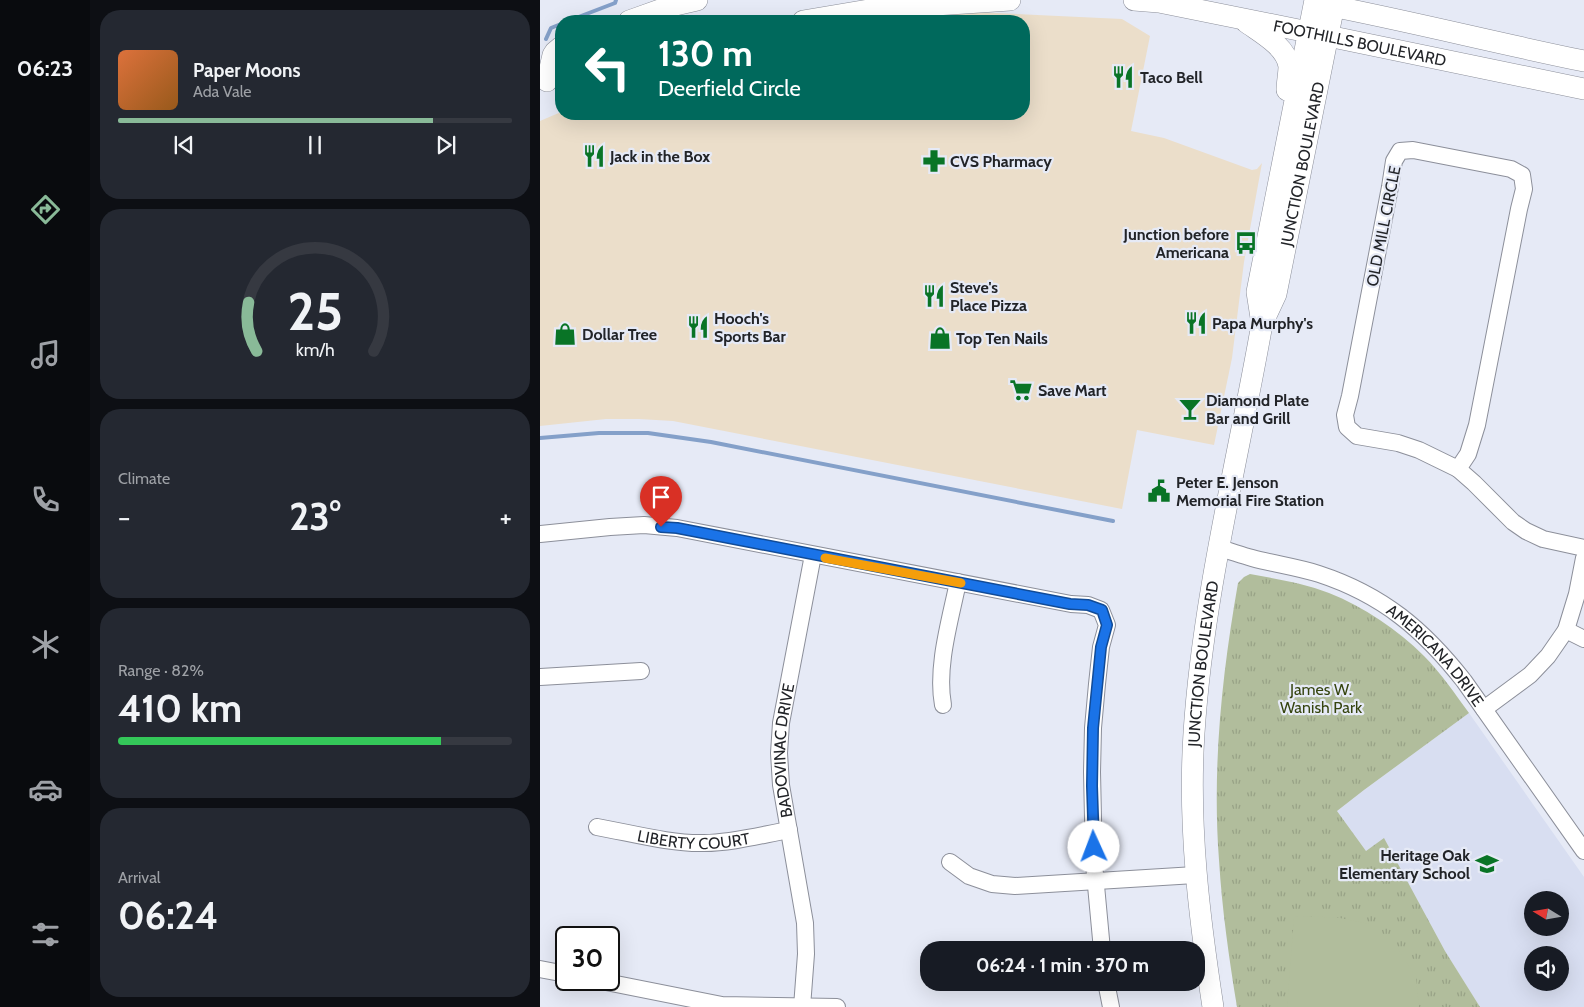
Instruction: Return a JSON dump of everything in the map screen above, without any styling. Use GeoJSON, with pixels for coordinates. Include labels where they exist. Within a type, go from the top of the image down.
{"type":"FeatureCollection","features":[{"type":"Feature","properties":{"kind":"main road"},"geometry":{"type":"LineString","coordinates":[[646,15],[697,0]]}},
{"type":"Feature","properties":{"kind":"main road"},"geometry":{"type":"LineString","coordinates":[[831,15],[882,4],[1010,0]]}},
{"type":"Feature","properties":{"kind":"main road","name":"FOOTHILLS BOULEVARD"},"geometry":{"type":"LineString","coordinates":[[1134,0],[1159,2],[1240,18],[1584,89]]}},
{"type":"Feature","properties":{"kind":"main road"},"geometry":{"type":"LineString","coordinates":[[1370,0],[1393,18]]}},
{"type":"Feature","properties":{"kind":"main road","name":"FOOTHILLS BOULEVARD"},"geometry":{"type":"LineString","coordinates":[[1320,2],[1501,44],[1584,61]]}},
{"type":"Feature","properties":{"kind":"main road","name":"JUNCTION BOULEVARD"},"geometry":{"type":"LineString","coordinates":[[1213,1007],[1202,938],[1196,875],[1192,796],[1198,688],[1211,592],[1262,324],[1276,294],[1318,34],[1320,2]]}},
{"type":"Feature","properties":{"kind":"main road"},"geometry":{"type":"LineString","coordinates":[[662,15],[672,6]]}},
{"type":"Feature","properties":{"kind":"main road"},"geometry":{"type":"LineString","coordinates":[[1240,18],[1277,46],[1282,51],[1289,66],[1279,182]]}},
{"type":"Feature","properties":{"kind":"main road","name":"JUNCTION BOULEVARD"},"geometry":{"type":"LineString","coordinates":[[1262,324],[1257,292],[1279,182],[1318,34]]}},
{"type":"Feature","properties":{"kind":"main road"},"geometry":{"type":"LineString","coordinates":[[549,83],[555,52]]}},
{"type":"Feature","properties":{"kind":"street","name":"OLD MILL CIRCLE"},"geometry":{"type":"LineString","coordinates":[[1458,469],[1468,454],[1477,425],[1524,189],[1522,175],[1511,169],[1413,150],[1400,151],[1394,161],[1387,206],[1345,415],[1347,427],[1357,436],[1398,443],[1419,450],[1458,469],[1513,522],[1526,531],[1544,539],[1584,548]]}},
{"type":"Feature","properties":{"kind":"street"},"geometry":{"type":"LineString","coordinates":[[540,534],[644,525],[677,528],[1070,604],[1088,605],[1102,610],[1107,625],[1101,647],[1097,684],[1092,772],[1093,838],[1101,941]]}},
{"type":"Feature","properties":{"kind":"street","name":"AMERICANA DRIVE"},"geometry":{"type":"LineString","coordinates":[[1219,548],[1319,574],[1342,582],[1379,601],[1424,635],[1446,658],[1484,709],[1584,851]]}},
{"type":"Feature","properties":{"kind":"street","name":"BADOVINAC DRIVE"},"geometry":{"type":"LineString","coordinates":[[802,1007],[806,954],[805,923],[781,785],[779,753],[782,723],[813,555]]}},
{"type":"Feature","properties":{"kind":"street"},"geometry":{"type":"LineString","coordinates":[[1484,709],[1530,675],[1548,656],[1566,630],[1577,594],[1584,558]]}},
{"type":"Feature","properties":{"kind":"street"},"geometry":{"type":"LineString","coordinates":[[943,705],[940,689],[941,670],[958,582]]}},
{"type":"Feature","properties":{"kind":"street"},"geometry":{"type":"LineString","coordinates":[[1566,630],[1584,639]]}},
{"type":"Feature","properties":{"kind":"street"},"geometry":{"type":"LineString","coordinates":[[540,677],[641,671]]}},
{"type":"Feature","properties":{"kind":"street","name":"LIBERTY COURT"},"geometry":{"type":"LineString","coordinates":[[597,827],[683,842],[704,843],[725,842],[788,830]]}},
{"type":"Feature","properties":{"kind":"street"},"geometry":{"type":"LineString","coordinates":[[950,862],[969,876],[992,884],[1015,886],[1196,875]]}},
{"type":"Feature","properties":{"kind":"street"},"geometry":{"type":"LineString","coordinates":[[540,969],[555,972]]}},
{"type":"Feature","properties":{"kind":"street"},"geometry":{"type":"LineString","coordinates":[[620,985],[722,1004],[837,1007]]}},
{"type":"Feature","properties":{"kind":"street"},"geometry":{"type":"LineString","coordinates":[[1108,991],[1111,1007]]}},
{"type":"Feature","properties":{"kind":"shaded area"},"geometry":{"type":"Polygon","coordinates":[[[953,11],[1122,19],[1150,36],[1131,131],[1164,138],[1252,170],[1257,169],[1262,163],[1244,262],[1232,358],[1214,445],[1137,430],[1122,509],[673,421],[606,419],[540,426],[540,121],[555,115],[555,120],[1030,120],[1030,15],[897,15],[953,11]]]}},
{"type":"Feature","properties":{"kind":"shaded area","name":"Heritage Oak Elementary School"},"geometry":{"type":"Polygon","coordinates":[[[1469,713],[1584,877],[1584,1007],[1480,1007],[1445,951],[1384,839],[1366,851],[1337,811],[1469,713]]]}},
{"type":"Feature","properties":{"kind":"green space","name":"James W. Wanish Park"},"geometry":{"type":"Polygon","coordinates":[[[1250,574],[1320,590],[1355,605],[1380,620],[1424,656],[1442,676],[1469,713],[1337,811],[1366,851],[1384,838],[1445,951],[1480,1007],[1237,1007],[1220,878],[1217,825],[1218,755],[1223,686],[1238,583],[1250,574]]]}},
{"type":"Feature","properties":{"kind":"green space"},"geometry":{"type":"Polygon","coordinates":[[[1294,917],[1340,918],[1370,924],[1398,949],[1416,977],[1419,1007],[1287,1007],[1294,917]]]}},
{"type":"Feature","properties":{"kind":"waterway"},"geometry":{"type":"LineString","coordinates":[[584,15],[615,3],[616,0]]}},
{"type":"Feature","properties":{"kind":"waterway"},"geometry":{"type":"LineString","coordinates":[[546,39],[551,28],[555,26]]}},
{"type":"Feature","properties":{"kind":"waterway"},"geometry":{"type":"LineString","coordinates":[[540,438],[599,433],[648,433],[711,442],[1113,521]]}},
{"type":"Feature","properties":{"kind":"slow traffic"},"geometry":{"type":"LineString","coordinates":[[825,558],[961,583]]}},
{"type":"Feature","properties":{"kind":"place","name":"Taco Bell"},"geometry":{"type":"Point","coordinates":[1123,77]}},
{"type":"Feature","properties":{"kind":"place","name":"Jack in the Box"},"geometry":{"type":"Point","coordinates":[594,156]}},
{"type":"Feature","properties":{"kind":"place","name":"CVS Pharmacy"},"geometry":{"type":"Point","coordinates":[934,161]}},
{"type":"Feature","properties":{"kind":"place","name":"Junction before Americana"},"geometry":{"type":"Point","coordinates":[1246,243]}},
{"type":"Feature","properties":{"kind":"place","name":"Steve's Place Pizza"},"geometry":{"type":"Point","coordinates":[934,296]}},
{"type":"Feature","properties":{"kind":"place","name":"Papa Murphy's"},"geometry":{"type":"Point","coordinates":[1196,323]}},
{"type":"Feature","properties":{"kind":"place","name":"Hooch's Sports Bar"},"geometry":{"type":"Point","coordinates":[698,327]}},
{"type":"Feature","properties":{"kind":"place","name":"Dollar Tree"},"geometry":{"type":"Point","coordinates":[565,334]}},
{"type":"Feature","properties":{"kind":"place","name":"Top Ten Nails"},"geometry":{"type":"Point","coordinates":[940,338]}},
{"type":"Feature","properties":{"kind":"place","name":"Save Mart"},"geometry":{"type":"Point","coordinates":[1021,390]}},
{"type":"Feature","properties":{"kind":"place","name":"Diamond Plate Bar and Grill"},"geometry":{"type":"Point","coordinates":[1190,409]}},
{"type":"Feature","properties":{"kind":"place","name":"Peter E. Jenson Memorial Fire Station"},"geometry":{"type":"Point","coordinates":[1159,491]}},
{"type":"Feature","properties":{"kind":"place","name":"Heritage Oak Elementary School"},"geometry":{"type":"Point","coordinates":[1487,864]}},
{"type":"Feature","properties":{"kind":"route"},"geometry":{"type":"LineString","coordinates":[[661,527],[677,528],[1070,604],[1088,605],[1102,610],[1107,625],[1101,647],[1093,728],[1094,847]]}}]}
